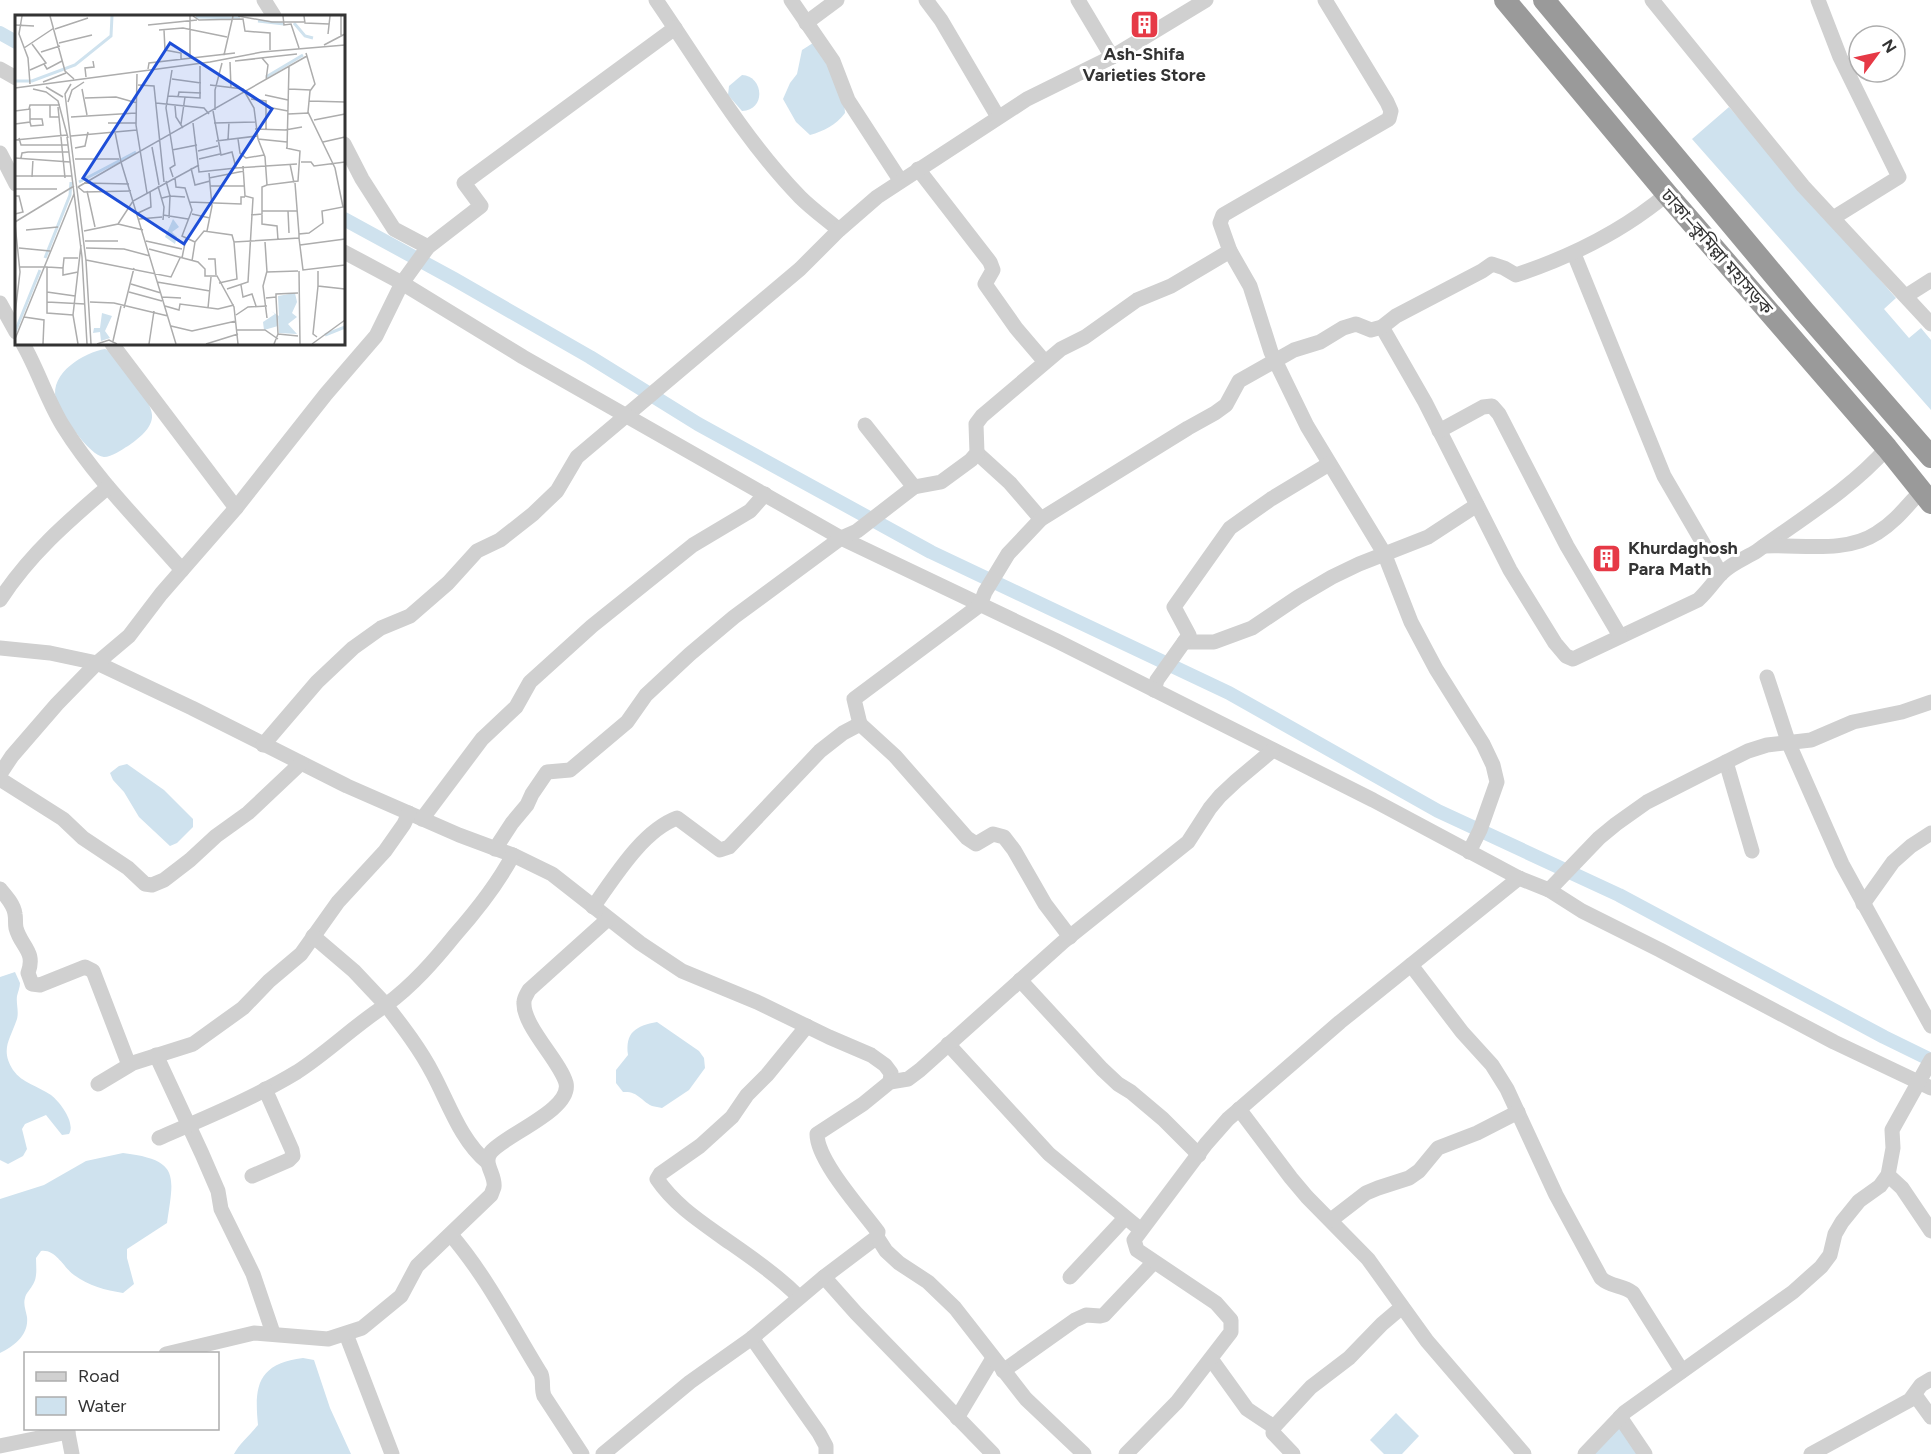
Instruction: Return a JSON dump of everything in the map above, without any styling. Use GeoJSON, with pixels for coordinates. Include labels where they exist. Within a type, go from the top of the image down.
{"type":"FeatureCollection","features":[{"type":"Feature","properties":{"kind":"highway","name":"ঢাকা–কুমিল্লা মহাসড়ক"},"geometry":{"type":"LineString","coordinates":[[1505,0],[1667,194],[1887,448],[1926,497]]}},
{"type":"Feature","properties":{"kind":"highway","name":"ঢাকা–কুমিল্লা মহাসড়ক"},"geometry":{"type":"LineString","coordinates":[[1544,0],[1804,311],[1931,457]]}},
{"type":"Feature","properties":{"kind":"street"},"geometry":{"type":"LineString","coordinates":[[264,0],[273,15]]}},
{"type":"Feature","properties":{"kind":"street"},"geometry":{"type":"LineString","coordinates":[[656,0],[728,108],[765,158],[802,200],[839,230]]}},
{"type":"Feature","properties":{"kind":"street"},"geometry":{"type":"LineString","coordinates":[[791,0],[833,61],[848,100],[900,180]]}},
{"type":"Feature","properties":{"kind":"street"},"geometry":{"type":"LineString","coordinates":[[806,23],[837,0]]}},
{"type":"Feature","properties":{"kind":"street"},"geometry":{"type":"LineString","coordinates":[[926,0],[937,13],[998,117]]}},
{"type":"Feature","properties":{"kind":"street"},"geometry":{"type":"LineString","coordinates":[[1078,0],[1112,57]]}},
{"type":"Feature","properties":{"kind":"street"},"geometry":{"type":"LineString","coordinates":[[263,745],[330,669],[381,628],[410,616],[448,583],[477,551],[500,540],[533,514],[557,491],[577,457],[800,269],[839,230],[878,197],[900,180],[998,117],[1048,87],[1112,57],[1206,0]]}},
{"type":"Feature","properties":{"kind":"street"},"geometry":{"type":"LineString","coordinates":[[1325,0],[1387,102],[1391,111],[1389,119],[1223,215],[1220,223],[1230,251],[1250,286],[1276,361],[1307,426],[1384,553],[1411,622],[1493,765],[1497,782],[1480,830],[1469,852]]}},
{"type":"Feature","properties":{"kind":"street"},"geometry":{"type":"LineString","coordinates":[[1652,0],[1803,186],[1931,324]]}},
{"type":"Feature","properties":{"kind":"street"},"geometry":{"type":"LineString","coordinates":[[1818,0],[1840,57],[1899,177],[1833,218]]}},
{"type":"Feature","properties":{"kind":"street"},"geometry":{"type":"LineString","coordinates":[[301,763],[248,813],[216,836],[164,880],[152,885],[145,884],[128,868],[83,838],[63,819],[24,795],[0,776],[12,756],[57,704],[97,663],[129,636],[319,402],[376,336],[405,279],[428,247],[481,206],[464,183],[675,28]]}},
{"type":"Feature","properties":{"kind":"street"},"geometry":{"type":"LineString","coordinates":[[0,69],[15,77]]}},
{"type":"Feature","properties":{"kind":"street"},"geometry":{"type":"LineString","coordinates":[[345,146],[362,179],[394,229],[428,247]]}},
{"type":"Feature","properties":{"kind":"street"},"geometry":{"type":"LineString","coordinates":[[0,153],[15,182]]}},
{"type":"Feature","properties":{"kind":"street"},"geometry":{"type":"LineString","coordinates":[[918,169],[990,262],[993,270],[986,284],[1016,328],[1045,362]]}},
{"type":"Feature","properties":{"kind":"street"},"geometry":{"type":"LineString","coordinates":[[1070,937],[1045,904],[1004,837],[993,834],[976,844],[967,838],[895,756],[860,724],[854,699],[983,598],[1008,554],[1041,519],[1215,413],[1226,405],[1239,381],[1294,350],[1320,342],[1343,328],[1356,324],[1371,330],[1382,327],[1396,316],[1492,264],[1516,275],[1574,254],[1648,211],[1667,194]]}},
{"type":"Feature","properties":{"kind":"street"},"geometry":{"type":"LineString","coordinates":[[495,849],[527,805],[531,794],[547,772],[570,770],[627,722],[646,694],[734,617],[841,538],[857,531],[915,487],[941,482],[972,460],[977,453],[976,424],[982,416],[1045,362],[1061,349],[1085,337],[1137,300],[1171,286],[1230,251]]}},
{"type":"Feature","properties":{"kind":"street"},"geometry":{"type":"LineString","coordinates":[[345,252],[405,279],[523,357],[841,538],[983,598],[1155,685],[1273,750],[1373,800],[1519,878],[1549,890],[1582,911],[1834,1042],[1927,1076],[1892,1130],[1893,1148],[1888,1175],[1880,1186],[1859,1201],[1842,1221],[1835,1234],[1830,1255],[1815,1272],[1793,1292],[1620,1417],[1585,1454]]}},
{"type":"Feature","properties":{"kind":"street"},"geometry":{"type":"LineString","coordinates":[[1574,254],[1664,476],[1720,574]]}},
{"type":"Feature","properties":{"kind":"street"},"geometry":{"type":"LineString","coordinates":[[1906,296],[1931,280]]}},
{"type":"Feature","properties":{"kind":"street"},"geometry":{"type":"LineString","coordinates":[[0,303],[15,330]]}},
{"type":"Feature","properties":{"kind":"street"},"geometry":{"type":"LineString","coordinates":[[1382,327],[1408,370],[1522,590],[1555,643],[1566,656],[1573,659],[1698,600],[1710,590],[1720,574],[1764,546],[1871,467],[1887,448]]}},
{"type":"Feature","properties":{"kind":"street"},"geometry":{"type":"LineString","coordinates":[[23,345],[62,424],[108,487],[182,570]]}},
{"type":"Feature","properties":{"kind":"street"},"geometry":{"type":"LineString","coordinates":[[113,345],[236,507]]}},
{"type":"Feature","properties":{"kind":"street"},"geometry":{"type":"LineString","coordinates":[[1439,431],[1483,407],[1492,406],[1499,414],[1567,546],[1620,636]]}},
{"type":"Feature","properties":{"kind":"street"},"geometry":{"type":"LineString","coordinates":[[865,425],[915,487]]}},
{"type":"Feature","properties":{"kind":"street"},"geometry":{"type":"LineString","coordinates":[[977,453],[1010,483],[1041,519]]}},
{"type":"Feature","properties":{"kind":"street"},"geometry":{"type":"LineString","coordinates":[[1155,685],[1190,635],[1174,607],[1221,539],[1239,520],[1329,464]]}},
{"type":"Feature","properties":{"kind":"street"},"geometry":{"type":"LineString","coordinates":[[0,600],[26,563],[46,542],[108,487]]}},
{"type":"Feature","properties":{"kind":"street"},"geometry":{"type":"LineString","coordinates":[[98,1084],[129,1065],[193,1044],[227,1022],[301,954],[338,902],[385,851],[404,824],[415,816],[482,739],[516,707],[530,682],[592,626],[693,545],[750,511],[765,494]]}},
{"type":"Feature","properties":{"kind":"street"},"geometry":{"type":"LineString","coordinates":[[1764,546],[1830,546],[1853,543],[1876,534],[1926,497]]}},
{"type":"Feature","properties":{"kind":"street"},"geometry":{"type":"LineString","coordinates":[[1184,642],[1214,642],[1252,628],[1298,597],[1350,568],[1428,537],[1477,505]]}},
{"type":"Feature","properties":{"kind":"street"},"geometry":{"type":"LineString","coordinates":[[0,648],[50,653],[97,663],[347,786],[513,855],[552,874],[640,943],[682,971],[871,1055],[885,1065],[891,1073],[890,1082]]}},
{"type":"Feature","properties":{"kind":"street"},"geometry":{"type":"LineString","coordinates":[[1767,677],[1789,744],[1842,864],[1931,1026]]}},
{"type":"Feature","properties":{"kind":"street"},"geometry":{"type":"LineString","coordinates":[[1549,890],[1599,838],[1647,801],[1748,751],[1767,745],[1811,740],[1853,722],[1902,712],[1931,702]]}},
{"type":"Feature","properties":{"kind":"street"},"geometry":{"type":"LineString","coordinates":[[593,907],[643,843],[668,821],[677,818],[720,850],[729,847],[820,751],[843,733],[860,724]]}},
{"type":"Feature","properties":{"kind":"street"},"geometry":{"type":"LineString","coordinates":[[1084,1454],[1044,1418],[1003,1371],[956,1308],[928,1282],[899,1263],[886,1251],[877,1237],[878,1232],[834,1173],[817,1142],[817,1134],[863,1104],[890,1082],[908,1079],[1070,937],[1188,842],[1220,796],[1273,750]]}},
{"type":"Feature","properties":{"kind":"street"},"geometry":{"type":"LineString","coordinates":[[1726,762],[1752,851]]}},
{"type":"Feature","properties":{"kind":"street"},"geometry":{"type":"LineString","coordinates":[[1863,904],[1893,862],[1931,833]]}},
{"type":"Feature","properties":{"kind":"street"},"geometry":{"type":"LineString","coordinates":[[159,1138],[265,1089],[317,1058],[386,1005],[438,957],[491,891],[513,855]]}},
{"type":"Feature","properties":{"kind":"street"},"geometry":{"type":"LineString","coordinates":[[1126,1454],[1177,1402],[1231,1332],[1231,1320],[1216,1303],[1137,1250],[1134,1240],[1198,1155],[1239,1109],[1340,1022],[1519,878]]}},
{"type":"Feature","properties":{"kind":"street"},"geometry":{"type":"LineString","coordinates":[[0,889],[14,908],[15,926],[29,952],[32,962],[28,973],[32,984],[40,985],[85,967],[93,971],[129,1065]]}},
{"type":"Feature","properties":{"kind":"street"},"geometry":{"type":"LineString","coordinates":[[487,1162],[489,1154],[500,1144],[548,1113],[565,1094],[566,1083],[534,1029],[525,1010],[524,1000],[530,990],[608,919]]}},
{"type":"Feature","properties":{"kind":"street"},"geometry":{"type":"LineString","coordinates":[[170,1352],[254,1333],[328,1339],[362,1328],[389,1308],[407,1287],[417,1266],[491,1196],[495,1187],[487,1162],[466,1137],[405,1028],[354,971],[313,936]]}},
{"type":"Feature","properties":{"kind":"street"},"geometry":{"type":"LineString","coordinates":[[1411,965],[1462,1032],[1492,1065],[1507,1089],[1556,1195],[1601,1278],[1608,1284],[1624,1287],[1633,1293],[1682,1371]]}},
{"type":"Feature","properties":{"kind":"street"},"geometry":{"type":"LineString","coordinates":[[1020,980],[1057,1022],[1118,1084],[1145,1104],[1198,1155]]}},
{"type":"Feature","properties":{"kind":"street"},"geometry":{"type":"LineString","coordinates":[[799,1297],[772,1273],[686,1211],[664,1190],[657,1179],[660,1174],[707,1140],[732,1117],[747,1095],[767,1075],[807,1026]]}},
{"type":"Feature","properties":{"kind":"street"},"geometry":{"type":"LineString","coordinates":[[948,1044],[1049,1154],[1141,1230]]}},
{"type":"Feature","properties":{"kind":"street"},"geometry":{"type":"LineString","coordinates":[[156,1055],[218,1191],[221,1209],[253,1274],[273,1334]]}},
{"type":"Feature","properties":{"kind":"street"},"geometry":{"type":"LineString","coordinates":[[252,1176],[290,1160],[293,1156],[265,1089]]}},
{"type":"Feature","properties":{"kind":"street"},"geometry":{"type":"LineString","coordinates":[[1239,1109],[1296,1185],[1368,1259],[1427,1341],[1524,1454]]}},
{"type":"Feature","properties":{"kind":"street"},"geometry":{"type":"LineString","coordinates":[[1331,1220],[1366,1193],[1409,1178],[1419,1171],[1438,1148],[1477,1133],[1518,1112]]}},
{"type":"Feature","properties":{"kind":"street"},"geometry":{"type":"LineString","coordinates":[[1888,1175],[1902,1188],[1931,1231]]}},
{"type":"Feature","properties":{"kind":"street"},"geometry":{"type":"LineString","coordinates":[[1070,1277],[1125,1218]]}},
{"type":"Feature","properties":{"kind":"street"},"geometry":{"type":"LineString","coordinates":[[451,1234],[469,1255],[485,1280],[540,1374],[544,1396],[582,1454]]}},
{"type":"Feature","properties":{"kind":"street"},"geometry":{"type":"LineString","coordinates":[[603,1454],[690,1382],[752,1338],[799,1297],[877,1237]]}},
{"type":"Feature","properties":{"kind":"street"},"geometry":{"type":"LineString","coordinates":[[1003,1371],[1075,1320],[1086,1316],[1104,1315],[1154,1262]]}},
{"type":"Feature","properties":{"kind":"street"},"geometry":{"type":"LineString","coordinates":[[824,1277],[993,1454]]}},
{"type":"Feature","properties":{"kind":"street"},"geometry":{"type":"LineString","coordinates":[[1293,1454],[1273,1433],[1274,1426],[1311,1387],[1349,1358],[1402,1307]]}},
{"type":"Feature","properties":{"kind":"street"},"geometry":{"type":"LineString","coordinates":[[346,1334],[392,1454]]}},
{"type":"Feature","properties":{"kind":"street"},"geometry":{"type":"LineString","coordinates":[[752,1338],[819,1433],[826,1446],[826,1454]]}},
{"type":"Feature","properties":{"kind":"street"},"geometry":{"type":"LineString","coordinates":[[957,1418],[993,1358]]}},
{"type":"Feature","properties":{"kind":"street"},"geometry":{"type":"LineString","coordinates":[[1211,1359],[1247,1409],[1274,1426]]}},
{"type":"Feature","properties":{"kind":"street"},"geometry":{"type":"LineString","coordinates":[[1811,1454],[1915,1395],[1921,1385],[1931,1379]]}},
{"type":"Feature","properties":{"kind":"street"},"geometry":{"type":"LineString","coordinates":[[1915,1395],[1931,1417]]}},
{"type":"Feature","properties":{"kind":"street"},"geometry":{"type":"LineString","coordinates":[[1620,1417],[1645,1454]]}},
{"type":"Feature","properties":{"kind":"street"},"geometry":{"type":"LineString","coordinates":[[0,1446],[68,1430],[72,1454]]}},
{"type":"Feature","properties":{"kind":"water"},"geometry":{"type":"Polygon","coordinates":[[[813,43],[838,86],[845,113],[829,127],[810,135],[796,122],[783,99],[797,74],[802,50],[813,43]]]}},
{"type":"Feature","properties":{"kind":"water"},"geometry":{"type":"Polygon","coordinates":[[[742,75],[754,80],[758,86],[759,99],[756,105],[742,111],[728,95],[729,86],[742,75]]]}},
{"type":"Feature","properties":{"kind":"water"},"geometry":{"type":"Polygon","coordinates":[[[1729,107],[1896,298],[1884,309],[1909,338],[1921,328],[1931,340],[1931,410],[1692,139],[1729,107]]]}},
{"type":"Feature","properties":{"kind":"water"},"geometry":{"type":"Polygon","coordinates":[[[105,349],[116,356],[132,376],[148,402],[152,420],[140,437],[116,453],[104,457],[91,449],[76,433],[56,399],[55,390],[58,381],[70,365],[88,354],[105,349]]]}},
{"type":"Feature","properties":{"kind":"water"},"geometry":{"type":"Polygon","coordinates":[[[127,764],[164,790],[193,819],[193,827],[177,843],[170,846],[139,817],[124,792],[113,780],[110,773],[119,766],[127,764]]]}},
{"type":"Feature","properties":{"kind":"water"},"geometry":{"type":"Polygon","coordinates":[[[15,972],[20,985],[17,996],[17,1019],[7,1050],[9,1063],[21,1078],[59,1102],[69,1119],[71,1129],[69,1134],[62,1135],[46,1115],[25,1124],[22,1129],[27,1149],[23,1156],[8,1164],[0,1160],[0,977],[15,972]]]}},
{"type":"Feature","properties":{"kind":"water"},"geometry":{"type":"Polygon","coordinates":[[[657,1022],[699,1051],[704,1058],[705,1068],[689,1090],[662,1108],[648,1104],[632,1093],[623,1092],[616,1083],[616,1070],[628,1055],[630,1036],[638,1028],[657,1022]]]}},
{"type":"Feature","properties":{"kind":"water"},"geometry":{"type":"Polygon","coordinates":[[[123,1153],[155,1160],[164,1166],[171,1182],[167,1223],[127,1249],[134,1284],[123,1293],[97,1287],[74,1275],[51,1253],[41,1251],[36,1258],[34,1283],[24,1300],[27,1317],[26,1329],[20,1339],[0,1353],[0,1199],[44,1185],[86,1161],[123,1153]]]}},
{"type":"Feature","properties":{"kind":"water"},"geometry":{"type":"Polygon","coordinates":[[[303,1358],[314,1360],[330,1408],[351,1454],[234,1454],[258,1425],[257,1398],[262,1379],[276,1365],[303,1358]]]}},
{"type":"Feature","properties":{"kind":"water"},"geometry":{"type":"Polygon","coordinates":[[[1396,1413],[1419,1436],[1402,1454],[1384,1454],[1370,1440],[1396,1413]]]}},
{"type":"Feature","properties":{"kind":"water"},"geometry":{"type":"Polygon","coordinates":[[[1622,1427],[1640,1454],[1592,1454],[1610,1433],[1622,1427]]]}},
{"type":"Feature","properties":{"kind":"waterway"},"geometry":{"type":"LineString","coordinates":[[0,33],[15,41]]}},
{"type":"Feature","properties":{"kind":"waterway"},"geometry":{"type":"LineString","coordinates":[[345,220],[590,357],[698,424],[931,552],[1229,693],[1438,811],[1619,895],[1931,1060]]}},
{"type":"Feature","properties":{"kind":"place","name":"Ash-Shifa Varieties Store"},"geometry":{"type":"Point","coordinates":[1144,25]}},
{"type":"Feature","properties":{"kind":"place","name":"Khurdaghosh Para Math"},"geometry":{"type":"Point","coordinates":[1607,558]}}]}
